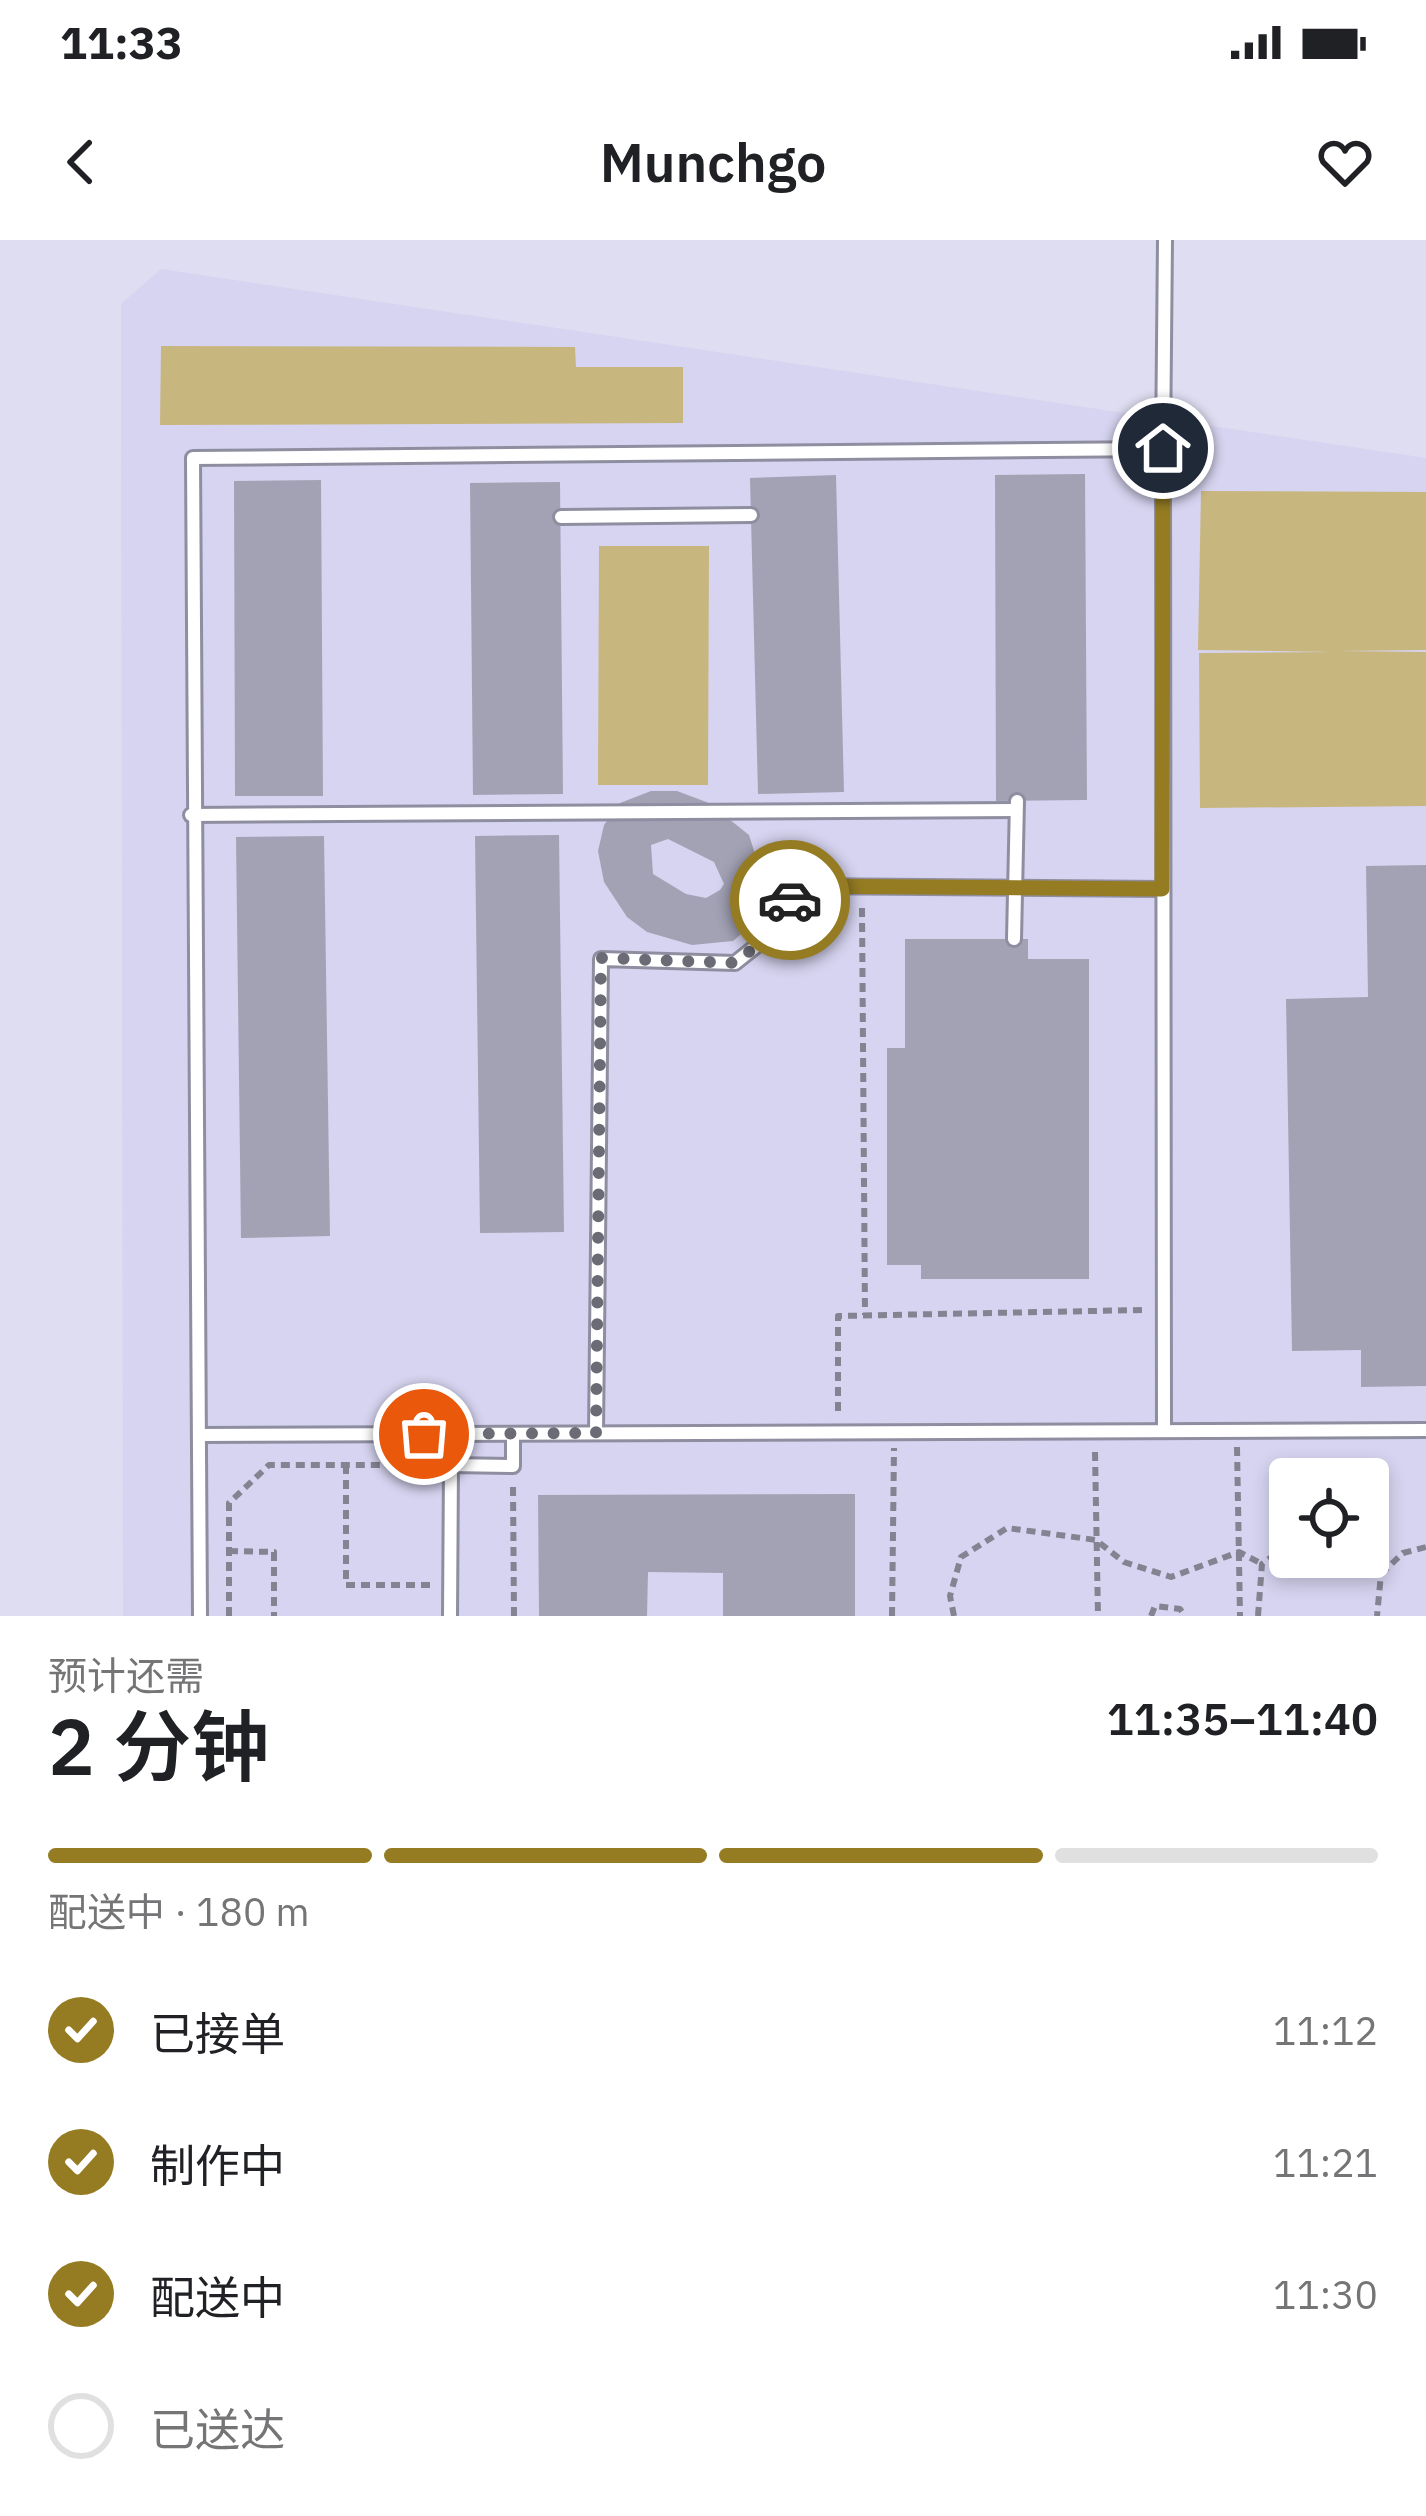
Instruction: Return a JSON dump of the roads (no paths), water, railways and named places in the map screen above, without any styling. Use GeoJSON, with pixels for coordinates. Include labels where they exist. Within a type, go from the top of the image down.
{"type":"FeatureCollection","features":[{"type":"Feature","properties":{"kind":"lane"},"geometry":{"type":"LineString","coordinates":[[1164,1431],[1165,240]]}},
{"type":"Feature","properties":{"kind":"lane"},"geometry":{"type":"LineString","coordinates":[[200,1616],[191,815],[193,458],[1163,448]]}},
{"type":"Feature","properties":{"kind":"lane"},"geometry":{"type":"LineString","coordinates":[[561,517],[752,515]]}},
{"type":"Feature","properties":{"kind":"lane"},"geometry":{"type":"LineString","coordinates":[[191,815],[1016,806],[1015,939]]}},
{"type":"Feature","properties":{"kind":"lane"},"geometry":{"type":"LineString","coordinates":[[596,1433],[601,958],[735,963],[765,939],[797,886],[1162,889]]}},
{"type":"Feature","properties":{"kind":"lane"},"geometry":{"type":"LineString","coordinates":[[200,1435],[1426,1430]]}},
{"type":"Feature","properties":{"kind":"lane"},"geometry":{"type":"LineString","coordinates":[[450,1616],[451,1465],[513,1466],[513,1434]]}}]}
